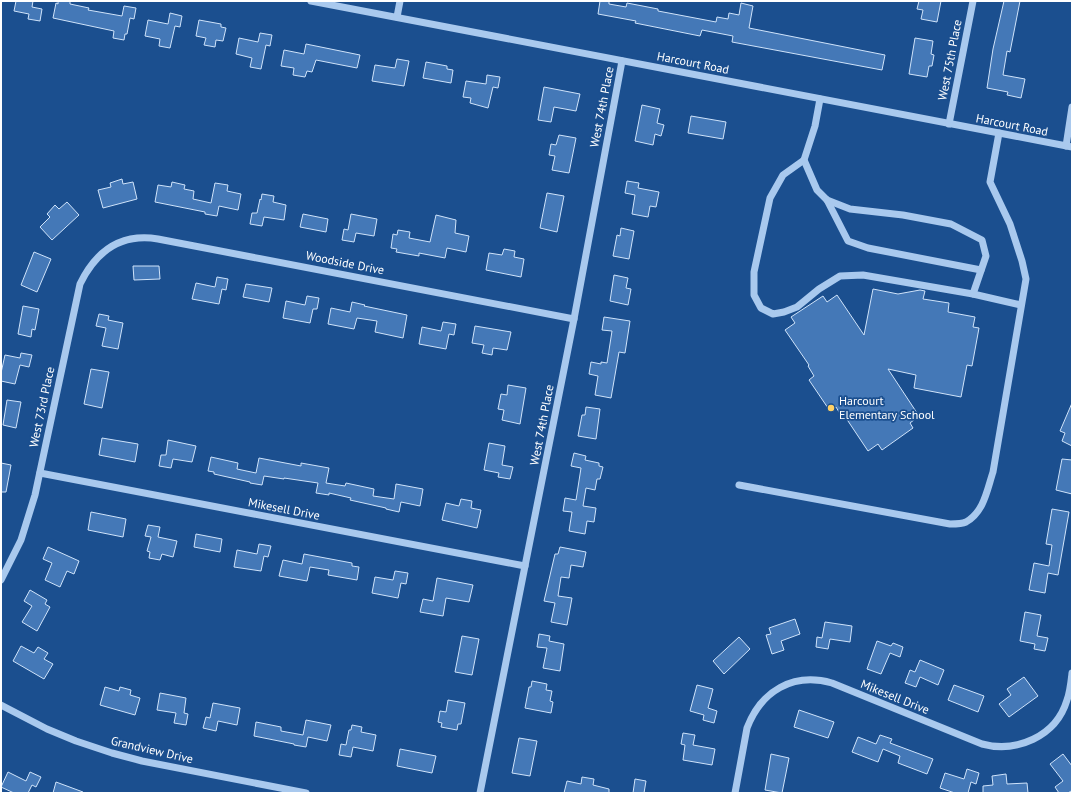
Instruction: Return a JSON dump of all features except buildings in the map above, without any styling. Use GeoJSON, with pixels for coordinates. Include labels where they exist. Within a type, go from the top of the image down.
{"type":"FeatureCollection","features":[{"type":"Feature","properties":{"kind":"street","name":"Harcourt Road"},"geometry":{"type":"LineString","coordinates":[[311,1],[1069,147]]}},
{"type":"Feature","properties":{"kind":"street"},"geometry":{"type":"LineString","coordinates":[[397,18],[400,1]]}},
{"type":"Feature","properties":{"kind":"street","name":"West 75th Place"},"geometry":{"type":"LineString","coordinates":[[949,124],[973,1]]}},
{"type":"Feature","properties":{"kind":"street","name":"West 74th Place"},"geometry":{"type":"LineString","coordinates":[[480,793],[574,319],[622,61]]}},
{"type":"Feature","properties":{"kind":"street"},"geometry":{"type":"LineString","coordinates":[[820,99],[815,126],[804,160],[783,174],[770,198],[754,272],[754,295],[761,308],[773,314],[784,312],[797,307],[819,289],[840,276],[863,275],[973,294],[1021,305]]}},
{"type":"Feature","properties":{"kind":"street"},"geometry":{"type":"LineString","coordinates":[[1069,147],[1072,107]]}},
{"type":"Feature","properties":{"kind":"street"},"geometry":{"type":"LineString","coordinates":[[739,485],[950,524],[965,523],[974,516],[984,502],[993,472],[1026,279],[1010,224],[990,182],[999,133]]}},
{"type":"Feature","properties":{"kind":"street"},"geometry":{"type":"LineString","coordinates":[[804,160],[817,190],[827,200],[848,241],[868,248],[981,270]]}},
{"type":"Feature","properties":{"kind":"street"},"geometry":{"type":"LineString","coordinates":[[827,200],[850,209],[903,215],[951,224],[982,240],[986,256],[973,294]]}},
{"type":"Feature","properties":{"kind":"street","name":"Woodside Drive"},"geometry":{"type":"LineString","coordinates":[[113,245],[132,238],[158,238],[574,319]]}},
{"type":"Feature","properties":{"kind":"street","name":"West 73rd Place"},"geometry":{"type":"LineString","coordinates":[[1,580],[25,530],[35,495],[80,284],[90,266],[101,254],[113,245]]}},
{"type":"Feature","properties":{"kind":"street","name":"Mikesell Drive"},"geometry":{"type":"LineString","coordinates":[[40,473],[525,566]]}},
{"type":"Feature","properties":{"kind":"street","name":"Mikesell Drive"},"geometry":{"type":"LineString","coordinates":[[735,793],[749,723],[760,704],[777,690],[796,682],[812,680],[832,683],[988,746],[998,747],[1015,746],[1030,741],[1044,732],[1058,718],[1065,705],[1072,673]]}},
{"type":"Feature","properties":{"kind":"street","name":"Grandview Drive"},"geometry":{"type":"LineString","coordinates":[[1,705],[47,729],[76,741],[112,753],[142,761],[306,793]]}},
{"type":"Feature","properties":{"kind":"place","name":"Harcourt Elementary School"},"geometry":{"type":"Point","coordinates":[831,408]}}]}
